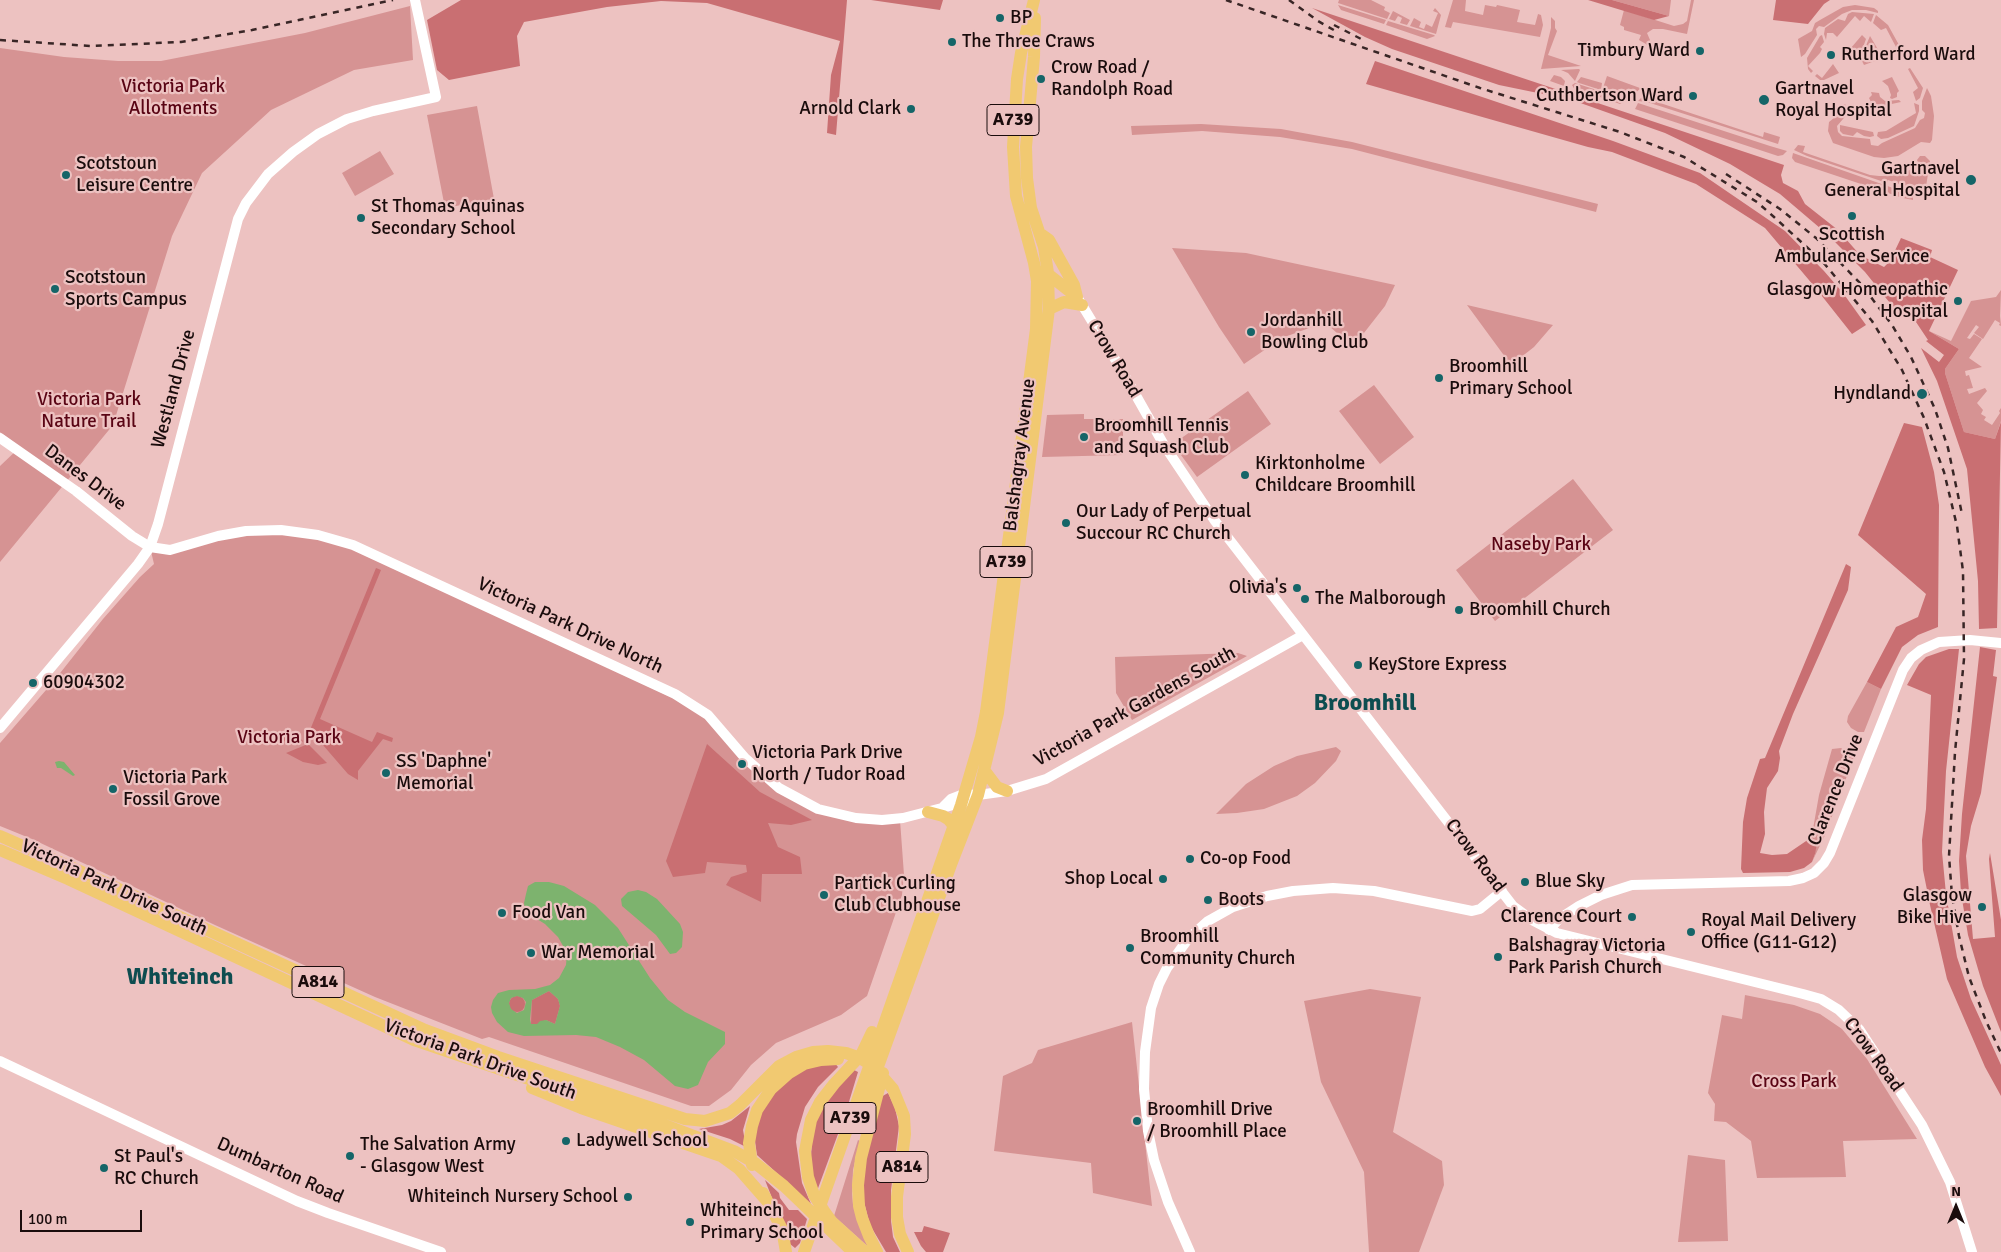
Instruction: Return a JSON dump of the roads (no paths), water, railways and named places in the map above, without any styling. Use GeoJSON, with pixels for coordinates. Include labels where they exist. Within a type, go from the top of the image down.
{"type":"FeatureCollection","features":[{"type":"Feature","properties":{"kind":"main road","name":"A739"},"geometry":{"type":"LineString","coordinates":[[1035,0],[1034,58],[1026,147],[1028,194],[1040,233],[1048,273]]}},
{"type":"Feature","properties":{"kind":"main road","name":"A739"},"geometry":{"type":"LineString","coordinates":[[1034,263],[1016,196],[1013,127],[1021,53],[1035,0]]}},
{"type":"Feature","properties":{"kind":"main road"},"geometry":{"type":"LineString","coordinates":[[1040,233],[1049,240],[1074,285],[1080,301]]}},
{"type":"Feature","properties":{"kind":"main road"},"geometry":{"type":"LineString","coordinates":[[1034,263],[1080,301]]}},
{"type":"Feature","properties":{"kind":"main road","name":"Balshagray Avenue"},"geometry":{"type":"LineString","coordinates":[[963,799],[983,729],[998,625],[1036,329],[1037,292],[1034,263]]}},
{"type":"Feature","properties":{"kind":"main road","name":"Balshagray Avenue"},"geometry":{"type":"LineString","coordinates":[[985,771],[998,713],[1006,660],[1049,309],[1048,273]]}},
{"type":"Feature","properties":{"kind":"main road"},"geometry":{"type":"LineString","coordinates":[[1049,309],[1064,302],[1080,301]]}},
{"type":"Feature","properties":{"kind":"main road","name":"A739"},"geometry":{"type":"LineString","coordinates":[[812,1252],[948,870],[978,795],[985,771]]}},
{"type":"Feature","properties":{"kind":"main road"},"geometry":{"type":"LineString","coordinates":[[985,771],[997,787],[1007,791]]}},
{"type":"Feature","properties":{"kind":"main road","name":"A739"},"geometry":{"type":"LineString","coordinates":[[804,1252],[963,799]]}},
{"type":"Feature","properties":{"kind":"main road"},"geometry":{"type":"LineString","coordinates":[[928,812],[943,816],[953,825]]}},
{"type":"Feature","properties":{"kind":"main road","name":"Victoria Park Drive South"},"geometry":{"type":"LineString","coordinates":[[0,836],[425,1030],[498,1057],[686,1119],[705,1121],[730,1113],[779,1066],[796,1057],[813,1057]]}},
{"type":"Feature","properties":{"kind":"main road","name":"Victoria Park Drive South"},"geometry":{"type":"LineString","coordinates":[[0,850],[68,879],[414,1040],[720,1145],[755,1163],[784,1186],[811,1213],[830,1226]]}},
{"type":"Feature","properties":{"kind":"main road"},"geometry":{"type":"LineString","coordinates":[[865,1252],[830,1226],[814,1195],[808,1177],[806,1142],[811,1120],[826,1093],[861,1055],[880,1012],[890,1006]]}},
{"type":"Feature","properties":{"kind":"main road"},"geometry":{"type":"LineString","coordinates":[[414,1040],[581,1108],[721,1156],[743,1172],[767,1201]]}},
{"type":"Feature","properties":{"kind":"main road"},"geometry":{"type":"LineString","coordinates":[[877,1252],[862,1218],[859,1206],[858,1185],[861,1158],[886,1064],[886,1048]]}},
{"type":"Feature","properties":{"kind":"main road","name":"A814"},"geometry":{"type":"LineString","coordinates":[[813,1057],[836,1052],[860,1058],[874,1067],[889,1083],[898,1100],[905,1125],[904,1149],[897,1197],[897,1217],[900,1234],[908,1252]]}},
{"type":"Feature","properties":{"kind":"main road"},"geometry":{"type":"LineString","coordinates":[[786,1252],[782,1229],[755,1174],[750,1153],[750,1136],[754,1118],[763,1100],[781,1079],[813,1057],[860,1064],[889,1083]]}},
{"type":"Feature","properties":{"kind":"main road","name":"A814"},"geometry":{"type":"LineString","coordinates":[[830,1226],[854,1252]]}},
{"type":"Feature","properties":{"kind":"street","name":"Westland Drive"},"geometry":{"type":"LineString","coordinates":[[0,728],[138,564],[150,546],[158,524],[238,219],[246,203],[268,174],[293,152],[318,134],[347,119],[372,111],[436,97],[415,0]]}},
{"type":"Feature","properties":{"kind":"street","name":"Crow Road"},"geometry":{"type":"LineString","coordinates":[[1080,301],[1122,369],[1172,457],[1215,521],[1518,911],[1549,930],[1626,951],[1803,994],[1821,999],[1839,1010],[1859,1029],[1922,1125],[1950,1182],[1972,1252]]}},
{"type":"Feature","properties":{"kind":"street","name":"Danes Drive"},"geometry":{"type":"LineString","coordinates":[[0,438],[76,491],[132,536],[150,546]]}},
{"type":"Feature","properties":{"kind":"street","name":"Victoria Park Drive North"},"geometry":{"type":"LineString","coordinates":[[150,546],[170,550],[218,536],[246,531],[281,530],[318,535],[353,545],[674,694],[708,715],[745,758],[780,788],[818,809],[856,818],[882,820],[903,818],[928,812],[943,807],[951,799],[963,799]]}},
{"type":"Feature","properties":{"kind":"street","name":"Victoria Park Gardens South"},"geometry":{"type":"LineString","coordinates":[[978,795],[1007,791],[1046,779],[1303,635]]}},
{"type":"Feature","properties":{"kind":"street","name":"Clarence Drive"},"geometry":{"type":"LineString","coordinates":[[1549,930],[1559,919],[1578,906],[1601,895],[1632,886],[1790,882],[1814,873],[1830,852],[1903,670],[1911,658],[1920,650],[1939,642],[1970,640],[2001,643]]}},
{"type":"Feature","properties":{"kind":"street"},"geometry":{"type":"LineString","coordinates":[[963,799],[978,795]]}},
{"type":"Feature","properties":{"kind":"street"},"geometry":{"type":"LineString","coordinates":[[1190,1252],[1168,1202],[1154,1160],[1148,1131],[1144,1089],[1145,1052],[1151,1008],[1167,968],[1188,939],[1208,921],[1233,907],[1293,890],[1333,888],[1374,891],[1472,911],[1480,909],[1502,891]]}},
{"type":"Feature","properties":{"kind":"street","name":"Dumbarton Road"},"geometry":{"type":"LineString","coordinates":[[0,1060],[297,1201],[328,1214],[441,1252]]}},
{"type":"Feature","properties":{"kind":"railway"},"geometry":{"type":"LineString","coordinates":[[0,40],[91,46],[181,42],[252,30],[393,0]]}},
{"type":"Feature","properties":{"kind":"railway"},"geometry":{"type":"LineString","coordinates":[[1226,0],[1480,88],[1620,132],[1684,157],[1757,202],[1823,262],[1872,321],[1902,370],[1924,418],[1944,472],[1957,526],[1963,571],[1964,659],[1955,752],[1949,856],[1952,896],[1969,977],[2001,1053]]}},
{"type":"Feature","properties":{"kind":"railway"},"geometry":{"type":"LineString","coordinates":[[1289,0],[1318,21],[1339,33]]}},
{"type":"Feature","properties":{"kind":"railway"},"geometry":{"type":"LineString","coordinates":[[1334,25],[1365,41]]}},
{"type":"Feature","properties":{"kind":"railway"},"geometry":{"type":"LineString","coordinates":[[1726,174],[1780,209],[1816,238],[1861,284],[1892,325],[1911,357],[1935,409],[1948,448],[1962,514]]}},
{"type":"Feature","properties":{"kind":"place","name":"BP"},"geometry":{"type":"Point","coordinates":[1000,18]}},
{"type":"Feature","properties":{"kind":"place","name":"The Three Craws"},"geometry":{"type":"Point","coordinates":[952,42]}},
{"type":"Feature","properties":{"kind":"place","name":"Timbury Ward"},"geometry":{"type":"Point","coordinates":[1700,51]}},
{"type":"Feature","properties":{"kind":"place","name":"Rutherford Ward"},"geometry":{"type":"Point","coordinates":[1831,55]}},
{"type":"Feature","properties":{"kind":"place","name":"Crow Road / Randolph Road"},"geometry":{"type":"Point","coordinates":[1041,79]}},
{"type":"Feature","properties":{"kind":"place","name":"Cuthbertson Ward"},"geometry":{"type":"Point","coordinates":[1693,96]}},
{"type":"Feature","properties":{"kind":"place","name":"Gartnavel Royal Hospital"},"geometry":{"type":"Point","coordinates":[1764,100]}},
{"type":"Feature","properties":{"kind":"place","name":"Arnold Clark"},"geometry":{"type":"Point","coordinates":[911,109]}},
{"type":"Feature","properties":{"kind":"place","name":"Scotstoun Leisure Centre"},"geometry":{"type":"Point","coordinates":[66,175]}},
{"type":"Feature","properties":{"kind":"place","name":"Gartnavel General Hospital"},"geometry":{"type":"Point","coordinates":[1971,180]}},
{"type":"Feature","properties":{"kind":"place","name":"Scottish Ambulance Service"},"geometry":{"type":"Point","coordinates":[1852,216]}},
{"type":"Feature","properties":{"kind":"place","name":"St Thomas Aquinas Secondary School"},"geometry":{"type":"Point","coordinates":[361,218]}},
{"type":"Feature","properties":{"kind":"place","name":"Scotstoun Sports Campus"},"geometry":{"type":"Point","coordinates":[55,289]}},
{"type":"Feature","properties":{"kind":"place","name":"Glasgow Homeopathic Hospital"},"geometry":{"type":"Point","coordinates":[1958,301]}},
{"type":"Feature","properties":{"kind":"place","name":"Jordanhill Bowling Club"},"geometry":{"type":"Point","coordinates":[1251,332]}},
{"type":"Feature","properties":{"kind":"place","name":"Broomhill Primary School"},"geometry":{"type":"Point","coordinates":[1439,378]}},
{"type":"Feature","properties":{"kind":"place","name":"Hyndland"},"geometry":{"type":"Point","coordinates":[1922,394]}},
{"type":"Feature","properties":{"kind":"place","name":"Broomhill Tennis and Squash Club"},"geometry":{"type":"Point","coordinates":[1084,437]}},
{"type":"Feature","properties":{"kind":"place","name":"Kirktonholme Childcare Broomhill"},"geometry":{"type":"Point","coordinates":[1245,475]}},
{"type":"Feature","properties":{"kind":"place","name":"Our Lady of Perpetual Succour RC Church"},"geometry":{"type":"Point","coordinates":[1066,523]}},
{"type":"Feature","properties":{"kind":"place","name":"Olivia's"},"geometry":{"type":"Point","coordinates":[1297,588]}},
{"type":"Feature","properties":{"kind":"place","name":"The Malborough"},"geometry":{"type":"Point","coordinates":[1305,599]}},
{"type":"Feature","properties":{"kind":"place","name":"Broomhill Church"},"geometry":{"type":"Point","coordinates":[1459,610]}},
{"type":"Feature","properties":{"kind":"place","name":"KeyStore Express"},"geometry":{"type":"Point","coordinates":[1358,665]}},
{"type":"Feature","properties":{"kind":"place","name":"60904302"},"geometry":{"type":"Point","coordinates":[33,683]}},
{"type":"Feature","properties":{"kind":"place","name":"Victoria Park Drive North / Tudor Road"},"geometry":{"type":"Point","coordinates":[742,764]}},
{"type":"Feature","properties":{"kind":"place","name":"SS 'Daphne' Memorial"},"geometry":{"type":"Point","coordinates":[386,773]}},
{"type":"Feature","properties":{"kind":"place","name":"Victoria Park Fossil Grove"},"geometry":{"type":"Point","coordinates":[113,789]}},
{"type":"Feature","properties":{"kind":"place","name":"Co-op Food"},"geometry":{"type":"Point","coordinates":[1190,859]}},
{"type":"Feature","properties":{"kind":"place","name":"Shop Local"},"geometry":{"type":"Point","coordinates":[1163,879]}},
{"type":"Feature","properties":{"kind":"place","name":"Blue Sky"},"geometry":{"type":"Point","coordinates":[1525,882]}},
{"type":"Feature","properties":{"kind":"place","name":"Partick Curling Club Clubhouse"},"geometry":{"type":"Point","coordinates":[824,895]}},
{"type":"Feature","properties":{"kind":"place","name":"Boots"},"geometry":{"type":"Point","coordinates":[1208,900]}},
{"type":"Feature","properties":{"kind":"place","name":"Glasgow Bike Hive"},"geometry":{"type":"Point","coordinates":[1982,907]}},
{"type":"Feature","properties":{"kind":"place","name":"Food Van"},"geometry":{"type":"Point","coordinates":[502,913]}},
{"type":"Feature","properties":{"kind":"place","name":"Clarence Court"},"geometry":{"type":"Point","coordinates":[1632,917]}},
{"type":"Feature","properties":{"kind":"place","name":"Royal Mail Delivery Office (G11-G12)"},"geometry":{"type":"Point","coordinates":[1691,932]}},
{"type":"Feature","properties":{"kind":"place","name":"Broomhill Community Church"},"geometry":{"type":"Point","coordinates":[1130,948]}},
{"type":"Feature","properties":{"kind":"place","name":"War Memorial"},"geometry":{"type":"Point","coordinates":[531,953]}},
{"type":"Feature","properties":{"kind":"place","name":"Balshagray Victoria Park Parish Church"},"geometry":{"type":"Point","coordinates":[1498,957]}},
{"type":"Feature","properties":{"kind":"place","name":"Broomhill Drive / Broomhill Place"},"geometry":{"type":"Point","coordinates":[1137,1121]}},
{"type":"Feature","properties":{"kind":"place","name":"Ladywell School"},"geometry":{"type":"Point","coordinates":[566,1141]}},
{"type":"Feature","properties":{"kind":"place","name":"The Salvation Army - Glasgow West"},"geometry":{"type":"Point","coordinates":[350,1156]}},
{"type":"Feature","properties":{"kind":"place","name":"St Paul's RC Church"},"geometry":{"type":"Point","coordinates":[104,1168]}},
{"type":"Feature","properties":{"kind":"place","name":"Whiteinch Nursery School"},"geometry":{"type":"Point","coordinates":[628,1197]}},
{"type":"Feature","properties":{"kind":"place","name":"Whiteinch Primary School"},"geometry":{"type":"Point","coordinates":[690,1222]}},
{"type":"Feature","properties":{"kind":"district","name":"Broomhill"},"geometry":{"type":"Point","coordinates":[1365,704]}},
{"type":"Feature","properties":{"kind":"district","name":"Whiteinch"},"geometry":{"type":"Point","coordinates":[180,978]}},
{"type":"Feature","properties":{"kind":"park label","name":"Victoria Park Allotments"},"geometry":{"type":"Point","coordinates":[173,98]}},
{"type":"Feature","properties":{"kind":"park label","name":"Victoria Park Nature Trail"},"geometry":{"type":"Point","coordinates":[89,411]}},
{"type":"Feature","properties":{"kind":"park label","name":"Naseby Park"},"geometry":{"type":"Point","coordinates":[1541,545]}},
{"type":"Feature","properties":{"kind":"park label","name":"Victoria Park"},"geometry":{"type":"Point","coordinates":[289,738]}},
{"type":"Feature","properties":{"kind":"park label","name":"Cross Park"},"geometry":{"type":"Point","coordinates":[1794,1082]}}]}
